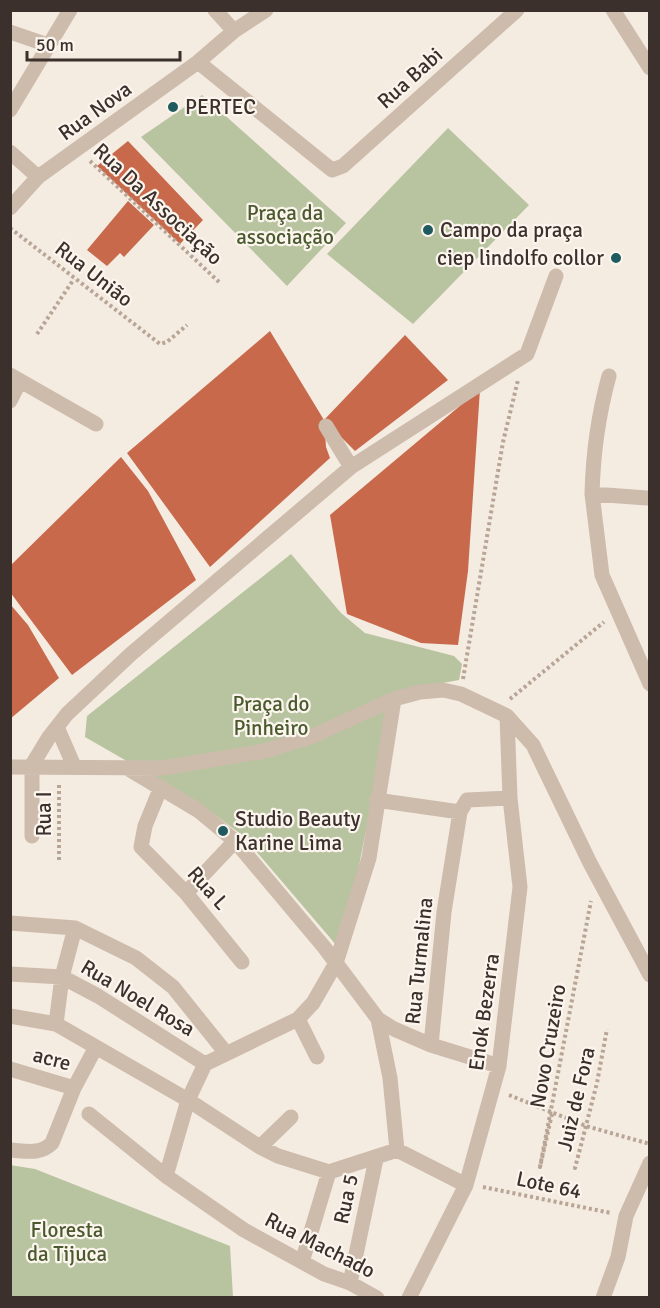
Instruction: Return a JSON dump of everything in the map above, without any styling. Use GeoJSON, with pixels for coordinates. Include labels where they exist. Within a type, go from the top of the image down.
{"type":"FeatureCollection","features":[{"type":"Feature","properties":{"kind":"street"},"geometry":{"type":"LineString","coordinates":[[10,110],[70,10]]}},
{"type":"Feature","properties":{"kind":"street"},"geometry":{"type":"LineString","coordinates":[[215,10],[234,31]]}},
{"type":"Feature","properties":{"kind":"street","name":"Rua Nova"},"geometry":{"type":"LineString","coordinates":[[10,208],[39,177],[198,62],[234,31],[266,10]]}},
{"type":"Feature","properties":{"kind":"street","name":"Rua Babi"},"geometry":{"type":"LineString","coordinates":[[198,62],[328,169],[342,166],[517,10]]}},
{"type":"Feature","properties":{"kind":"street"},"geometry":{"type":"LineString","coordinates":[[613,10],[650,68]]}},
{"type":"Feature","properties":{"kind":"street"},"geometry":{"type":"LineString","coordinates":[[10,32],[48,45]]}},
{"type":"Feature","properties":{"kind":"street"},"geometry":{"type":"LineString","coordinates":[[10,152],[39,177]]}},
{"type":"Feature","properties":{"kind":"street"},"geometry":{"type":"LineString","coordinates":[[32,836],[32,765],[57,727],[131,654],[351,467],[526,354],[556,276]]}},
{"type":"Feature","properties":{"kind":"street"},"geometry":{"type":"LineString","coordinates":[[609,376],[599,413],[593,452],[592,494],[602,575],[616,612],[650,684]]}},
{"type":"Feature","properties":{"kind":"street"},"geometry":{"type":"LineString","coordinates":[[10,401],[15,378],[96,423]]}},
{"type":"Feature","properties":{"kind":"street"},"geometry":{"type":"LineString","coordinates":[[326,426],[351,467]]}},
{"type":"Feature","properties":{"kind":"street"},"geometry":{"type":"LineString","coordinates":[[592,494],[649,500]]}},
{"type":"Feature","properties":{"kind":"street"},"geometry":{"type":"LineString","coordinates":[[10,767],[32,765],[163,768],[265,751],[313,736],[394,699],[420,692],[443,690],[460,694],[502,714],[533,745],[597,875],[650,975]]}},
{"type":"Feature","properties":{"kind":"street"},"geometry":{"type":"LineString","coordinates":[[166,1176],[188,1100],[205,1064],[298,1019],[313,1003],[336,963],[366,867],[394,699]]}},
{"type":"Feature","properties":{"kind":"street","name":"Enok Bezerra"},"geometry":{"type":"LineString","coordinates":[[409,1298],[466,1185],[499,1066],[520,887],[502,714]]}},
{"type":"Feature","properties":{"kind":"street"},"geometry":{"type":"LineString","coordinates":[[57,727],[66,766]]}},
{"type":"Feature","properties":{"kind":"street"},"geometry":{"type":"LineString","coordinates":[[127,768],[199,811],[235,841],[336,963],[378,1019],[394,1029],[431,1045]]}},
{"type":"Feature","properties":{"kind":"street","name":"Rua L"},"geometry":{"type":"LineString","coordinates":[[161,787],[140,843],[143,851],[186,893],[242,962]]}},
{"type":"Feature","properties":{"kind":"street"},"geometry":{"type":"LineString","coordinates":[[376,800],[460,812],[467,800],[510,798]]}},
{"type":"Feature","properties":{"kind":"street","name":"Rua Turmalina"},"geometry":{"type":"LineString","coordinates":[[460,812],[444,912],[431,1045],[499,1066]]}},
{"type":"Feature","properties":{"kind":"street"},"geometry":{"type":"LineString","coordinates":[[186,893],[235,841]]}},
{"type":"Feature","properties":{"kind":"street"},"geometry":{"type":"LineString","coordinates":[[10,923],[75,928],[136,958],[173,987],[226,1053]]}},
{"type":"Feature","properties":{"kind":"street"},"geometry":{"type":"LineString","coordinates":[[56,1024],[62,977],[75,928]]}},
{"type":"Feature","properties":{"kind":"street","name":"Rua Noel Rosa"},"geometry":{"type":"LineString","coordinates":[[10,974],[62,977],[98,996],[205,1064]]}},
{"type":"Feature","properties":{"kind":"street"},"geometry":{"type":"LineString","coordinates":[[10,1016],[56,1024],[188,1100],[260,1147],[329,1172],[376,1159],[397,1150]]}},
{"type":"Feature","properties":{"kind":"street"},"geometry":{"type":"LineString","coordinates":[[298,1019],[317,1057]]}},
{"type":"Feature","properties":{"kind":"street"},"geometry":{"type":"LineString","coordinates":[[378,1019],[390,1078],[397,1150]]}},
{"type":"Feature","properties":{"kind":"street","name":"acre"},"geometry":{"type":"LineString","coordinates":[[10,1069],[74,1088],[96,1047]]}},
{"type":"Feature","properties":{"kind":"street"},"geometry":{"type":"LineString","coordinates":[[10,1150],[40,1152],[52,1143],[74,1088]]}},
{"type":"Feature","properties":{"kind":"street","name":"Rua Machado"},"geometry":{"type":"LineString","coordinates":[[88,1114],[166,1176],[244,1230],[324,1274],[350,1283],[377,1298]]}},
{"type":"Feature","properties":{"kind":"street"},"geometry":{"type":"LineString","coordinates":[[260,1147],[291,1117]]}},
{"type":"Feature","properties":{"kind":"street"},"geometry":{"type":"LineString","coordinates":[[397,1150],[466,1185]]}},
{"type":"Feature","properties":{"kind":"street","name":"Rua 5"},"geometry":{"type":"LineString","coordinates":[[350,1283],[376,1159]]}},
{"type":"Feature","properties":{"kind":"street"},"geometry":{"type":"LineString","coordinates":[[603,1298],[618,1257],[626,1216],[650,1163]]}},
{"type":"Feature","properties":{"kind":"street"},"geometry":{"type":"LineString","coordinates":[[302,1262],[329,1172]]}},
{"type":"Feature","properties":{"kind":"path","name":"Rua Da Associação"},"geometry":{"type":"LineString","coordinates":[[77,149],[219,282]]}},
{"type":"Feature","properties":{"kind":"path","name":"Rua União"},"geometry":{"type":"LineString","coordinates":[[10,228],[160,344],[167,342],[187,325]]}},
{"type":"Feature","properties":{"kind":"path"},"geometry":{"type":"LineString","coordinates":[[37,334],[74,279]]}},
{"type":"Feature","properties":{"kind":"path"},"geometry":{"type":"LineString","coordinates":[[460,694],[502,442],[526,354]]}},
{"type":"Feature","properties":{"kind":"path"},"geometry":{"type":"LineString","coordinates":[[502,714],[616,612]]}},
{"type":"Feature","properties":{"kind":"path","name":"Rua I"},"geometry":{"type":"LineString","coordinates":[[59,862],[66,766]]}},
{"type":"Feature","properties":{"kind":"path","name":"Novo Cruzeiro"},"geometry":{"type":"LineString","coordinates":[[552,1114],[540,1167],[554,1105],[573,984],[597,875]]}},
{"type":"Feature","properties":{"kind":"path","name":"Juiz de Fora"},"geometry":{"type":"LineString","coordinates":[[586,1126],[575,1168],[597,1083],[607,1029]]}},
{"type":"Feature","properties":{"kind":"path"},"geometry":{"type":"LineString","coordinates":[[494,1088],[552,1114],[650,1144]]}},
{"type":"Feature","properties":{"kind":"path","name":"Lote 64"},"geometry":{"type":"LineString","coordinates":[[466,1185],[626,1216]]}},
{"type":"Feature","properties":{"kind":"green space","name":"Praça da associação"},"geometry":{"type":"Polygon","coordinates":[[[202,95],[346,223],[287,286],[141,137],[202,95]]]}},
{"type":"Feature","properties":{"kind":"green space","name":"Campo da praça"},"geometry":{"type":"Polygon","coordinates":[[[448,128],[529,205],[413,324],[327,254],[448,128]]]}},
{"type":"Feature","properties":{"kind":"green space","name":"Praça do Pinheiro"},"geometry":{"type":"Polygon","coordinates":[[[291,554],[341,613],[365,633],[454,656],[462,664],[459,680],[404,690],[370,810],[355,886],[337,946],[243,836],[198,802],[85,737],[87,716],[291,554]]]}},
{"type":"Feature","properties":{"kind":"green space","name":"Floresta da Tijuca"},"geometry":{"type":"Polygon","coordinates":[[[10,1165],[35,1169],[230,1246],[233,1297],[11,1297],[10,1165]]]}},
{"type":"Feature","properties":{"kind":"building"},"geometry":{"type":"Polygon","coordinates":[[[128,141],[203,220],[180,244],[97,166],[128,141]]]}},
{"type":"Feature","properties":{"kind":"building"},"geometry":{"type":"Polygon","coordinates":[[[128,201],[154,225],[124,257],[120,253],[107,266],[87,250],[128,201]]]}},
{"type":"Feature","properties":{"kind":"building"},"geometry":{"type":"Polygon","coordinates":[[[270,331],[324,420],[326,447],[330,458],[210,567],[127,453],[270,331]]]}},
{"type":"Feature","properties":{"kind":"building"},"geometry":{"type":"Polygon","coordinates":[[[405,335],[448,380],[355,451],[324,420],[405,335]]]}},
{"type":"Feature","properties":{"kind":"building"},"geometry":{"type":"Polygon","coordinates":[[[480,389],[468,571],[458,645],[421,643],[347,614],[330,515],[480,389]]]}},
{"type":"Feature","properties":{"kind":"building"},"geometry":{"type":"Polygon","coordinates":[[[121,457],[148,491],[196,580],[72,675],[10,592],[10,566],[121,457]]]}},
{"type":"Feature","properties":{"kind":"building"},"geometry":{"type":"Polygon","coordinates":[[[10,604],[28,625],[59,678],[10,719],[10,604]]]}},
{"type":"Feature","properties":{"kind":"place","name":"PERTEC"},"geometry":{"type":"Point","coordinates":[173,107]}},
{"type":"Feature","properties":{"kind":"place","name":"Campo da praça"},"geometry":{"type":"Point","coordinates":[428,230]}},
{"type":"Feature","properties":{"kind":"place","name":"ciep lindolfo collor"},"geometry":{"type":"Point","coordinates":[616,258]}},
{"type":"Feature","properties":{"kind":"place","name":"Studio Beauty Karine Lima"},"geometry":{"type":"Point","coordinates":[223,831]}}]}
